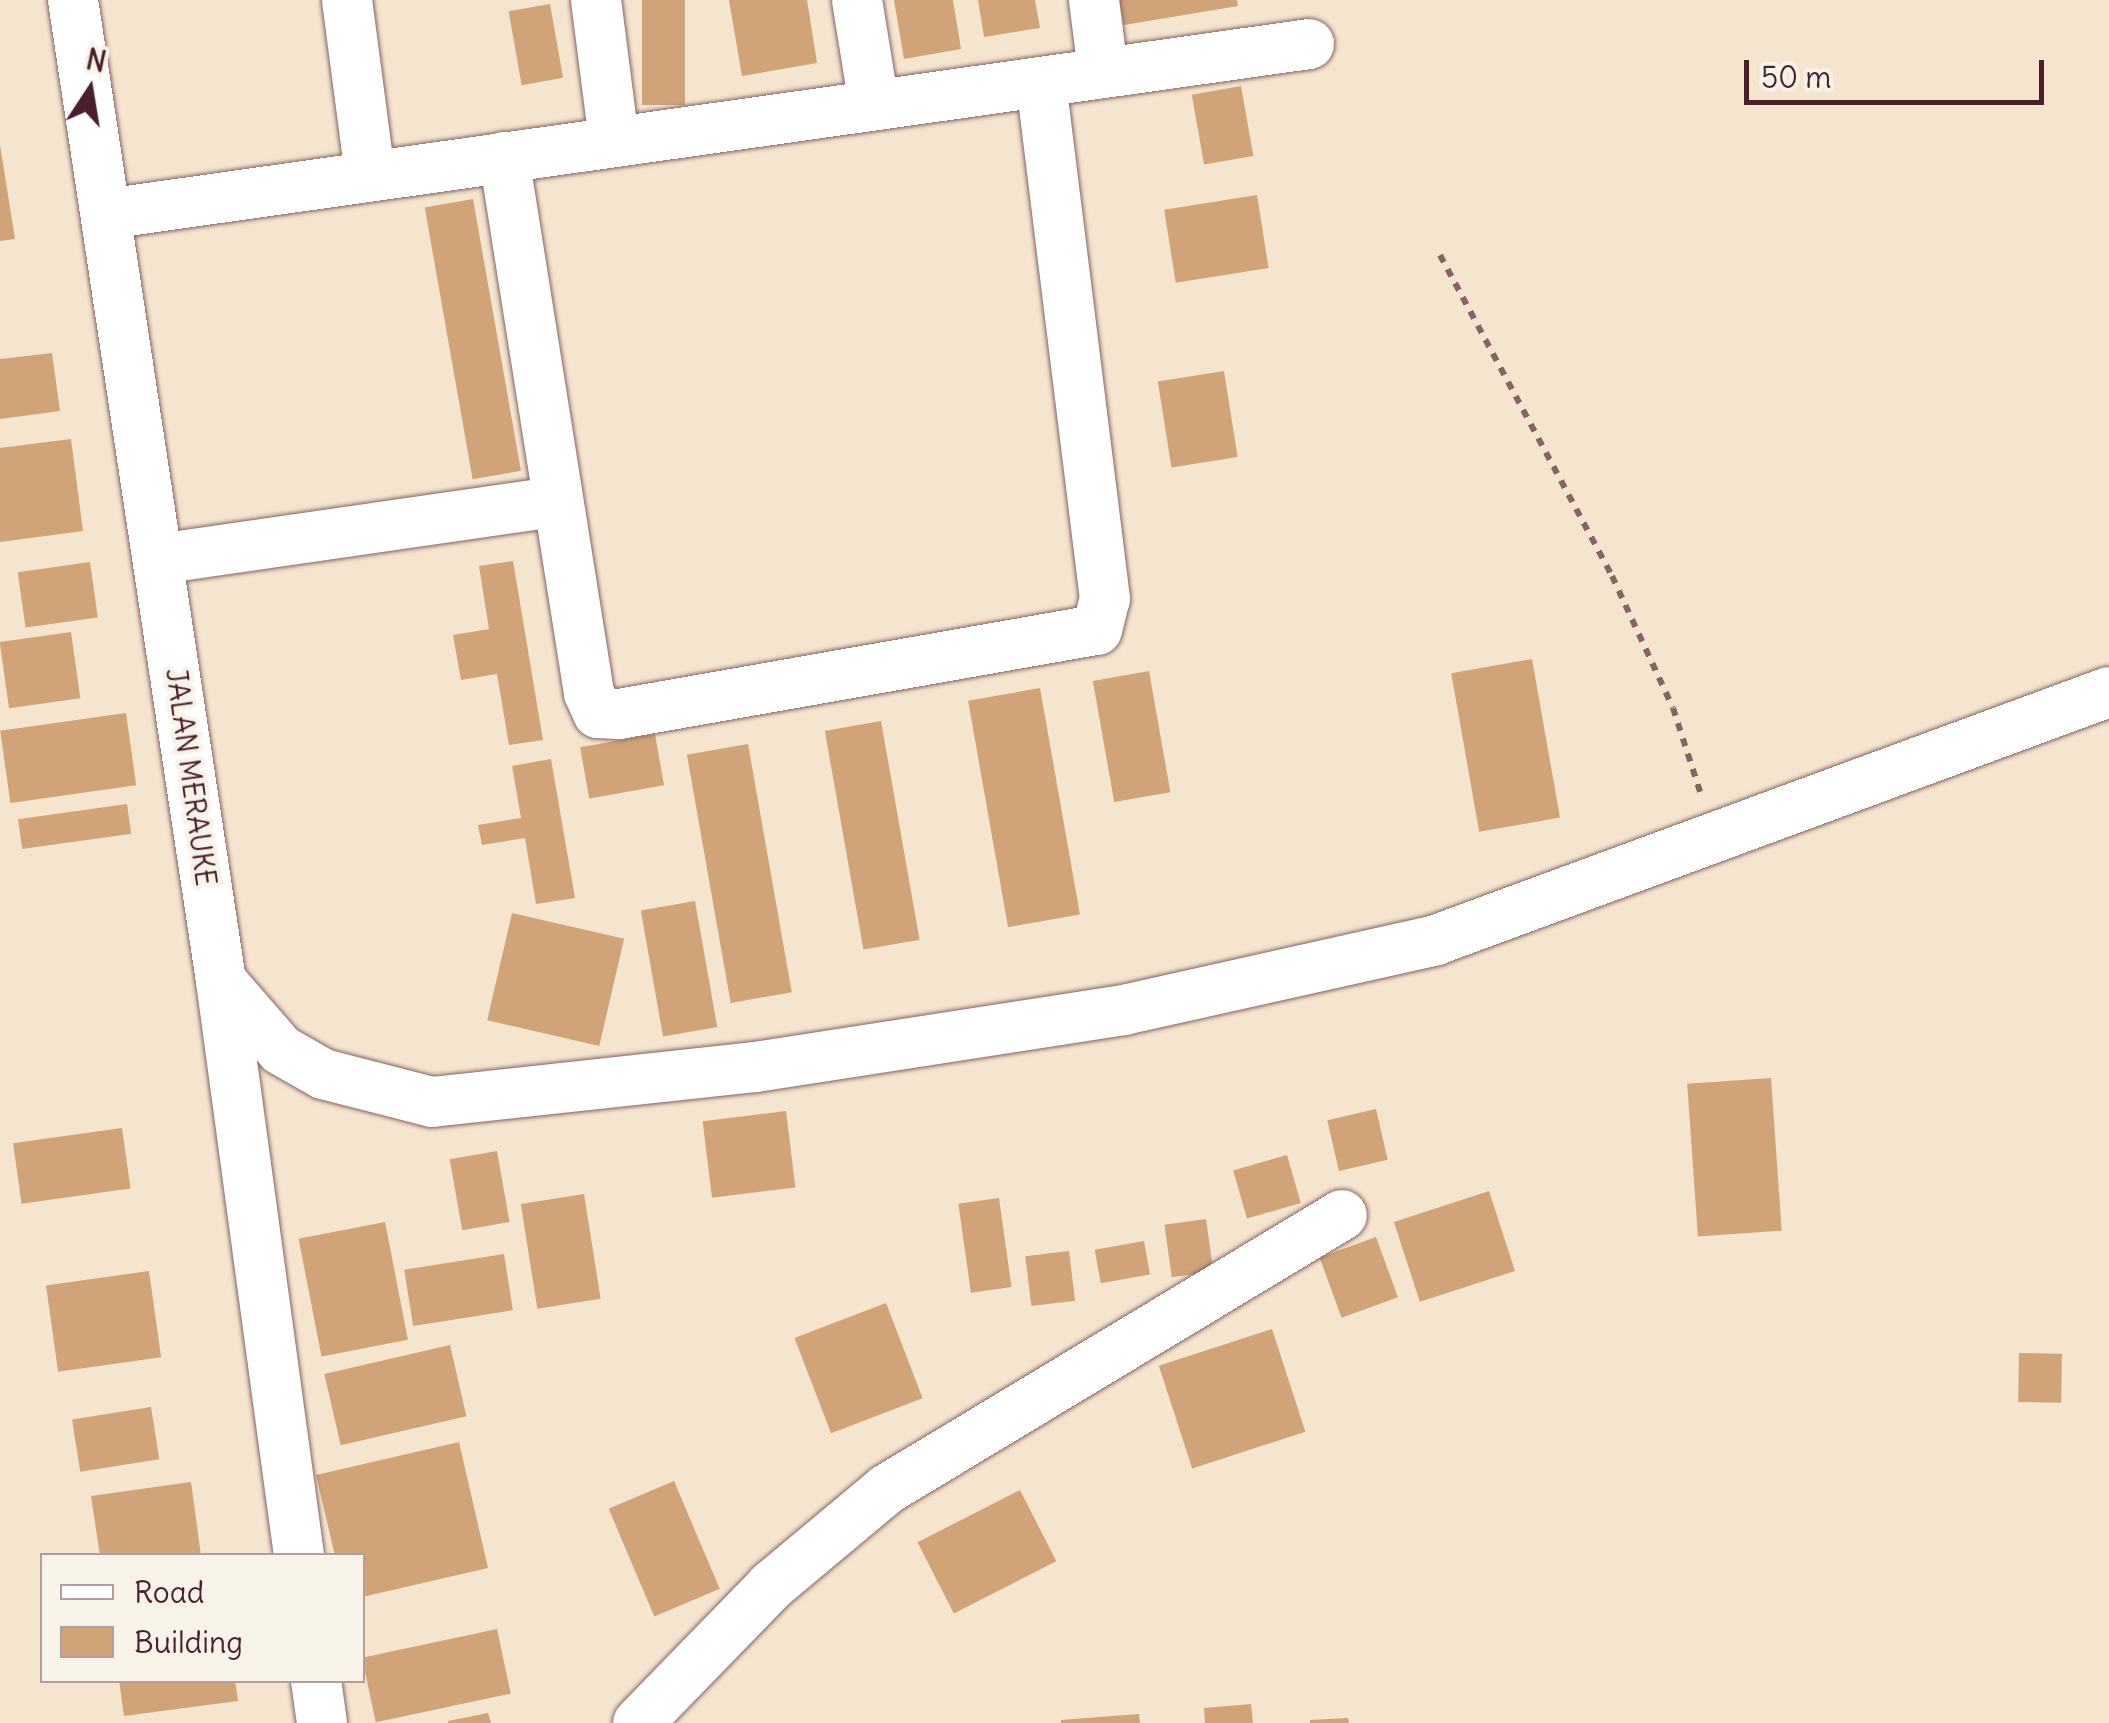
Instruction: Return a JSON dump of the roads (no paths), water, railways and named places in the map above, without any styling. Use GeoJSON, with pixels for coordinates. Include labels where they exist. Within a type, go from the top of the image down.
{"type":"FeatureCollection","features":[{"type":"Feature","properties":{"kind":"street","name":"JALAN MERAUKE"},"geometry":{"type":"LineString","coordinates":[[73,0],[221,981],[300,1553]]}},
{"type":"Feature","properties":{"kind":"street"},"geometry":{"type":"LineString","coordinates":[[347,0],[370,175]]}},
{"type":"Feature","properties":{"kind":"street"},"geometry":{"type":"LineString","coordinates":[[596,0],[614,141]]}},
{"type":"Feature","properties":{"kind":"street"},"geometry":{"type":"LineString","coordinates":[[857,0],[874,105]]}},
{"type":"Feature","properties":{"kind":"street"},"geometry":{"type":"LineString","coordinates":[[1094,0],[1104,71]]}},
{"type":"Feature","properties":{"kind":"street"},"geometry":{"type":"LineString","coordinates":[[106,214],[1309,44]]}},
{"type":"Feature","properties":{"kind":"street"},"geometry":{"type":"LineString","coordinates":[[504,156],[558,502],[598,713],[1097,630],[1105,599],[1041,82]]}},
{"type":"Feature","properties":{"kind":"street"},"geometry":{"type":"LineString","coordinates":[[159,559],[558,502]]}},
{"type":"Feature","properties":{"kind":"street"},"geometry":{"type":"LineString","coordinates":[[221,981],[281,1050],[366,1090],[432,1102],[756,1067],[1124,1010],[1436,940],[2109,692]]}},
{"type":"Feature","properties":{"kind":"street"},"geometry":{"type":"LineString","coordinates":[[638,1723],[771,1586],[887,1490],[1342,1215]]}},
{"type":"Feature","properties":{"kind":"street"},"geometry":{"type":"LineString","coordinates":[[316,1683],[322,1723]]}}]}
